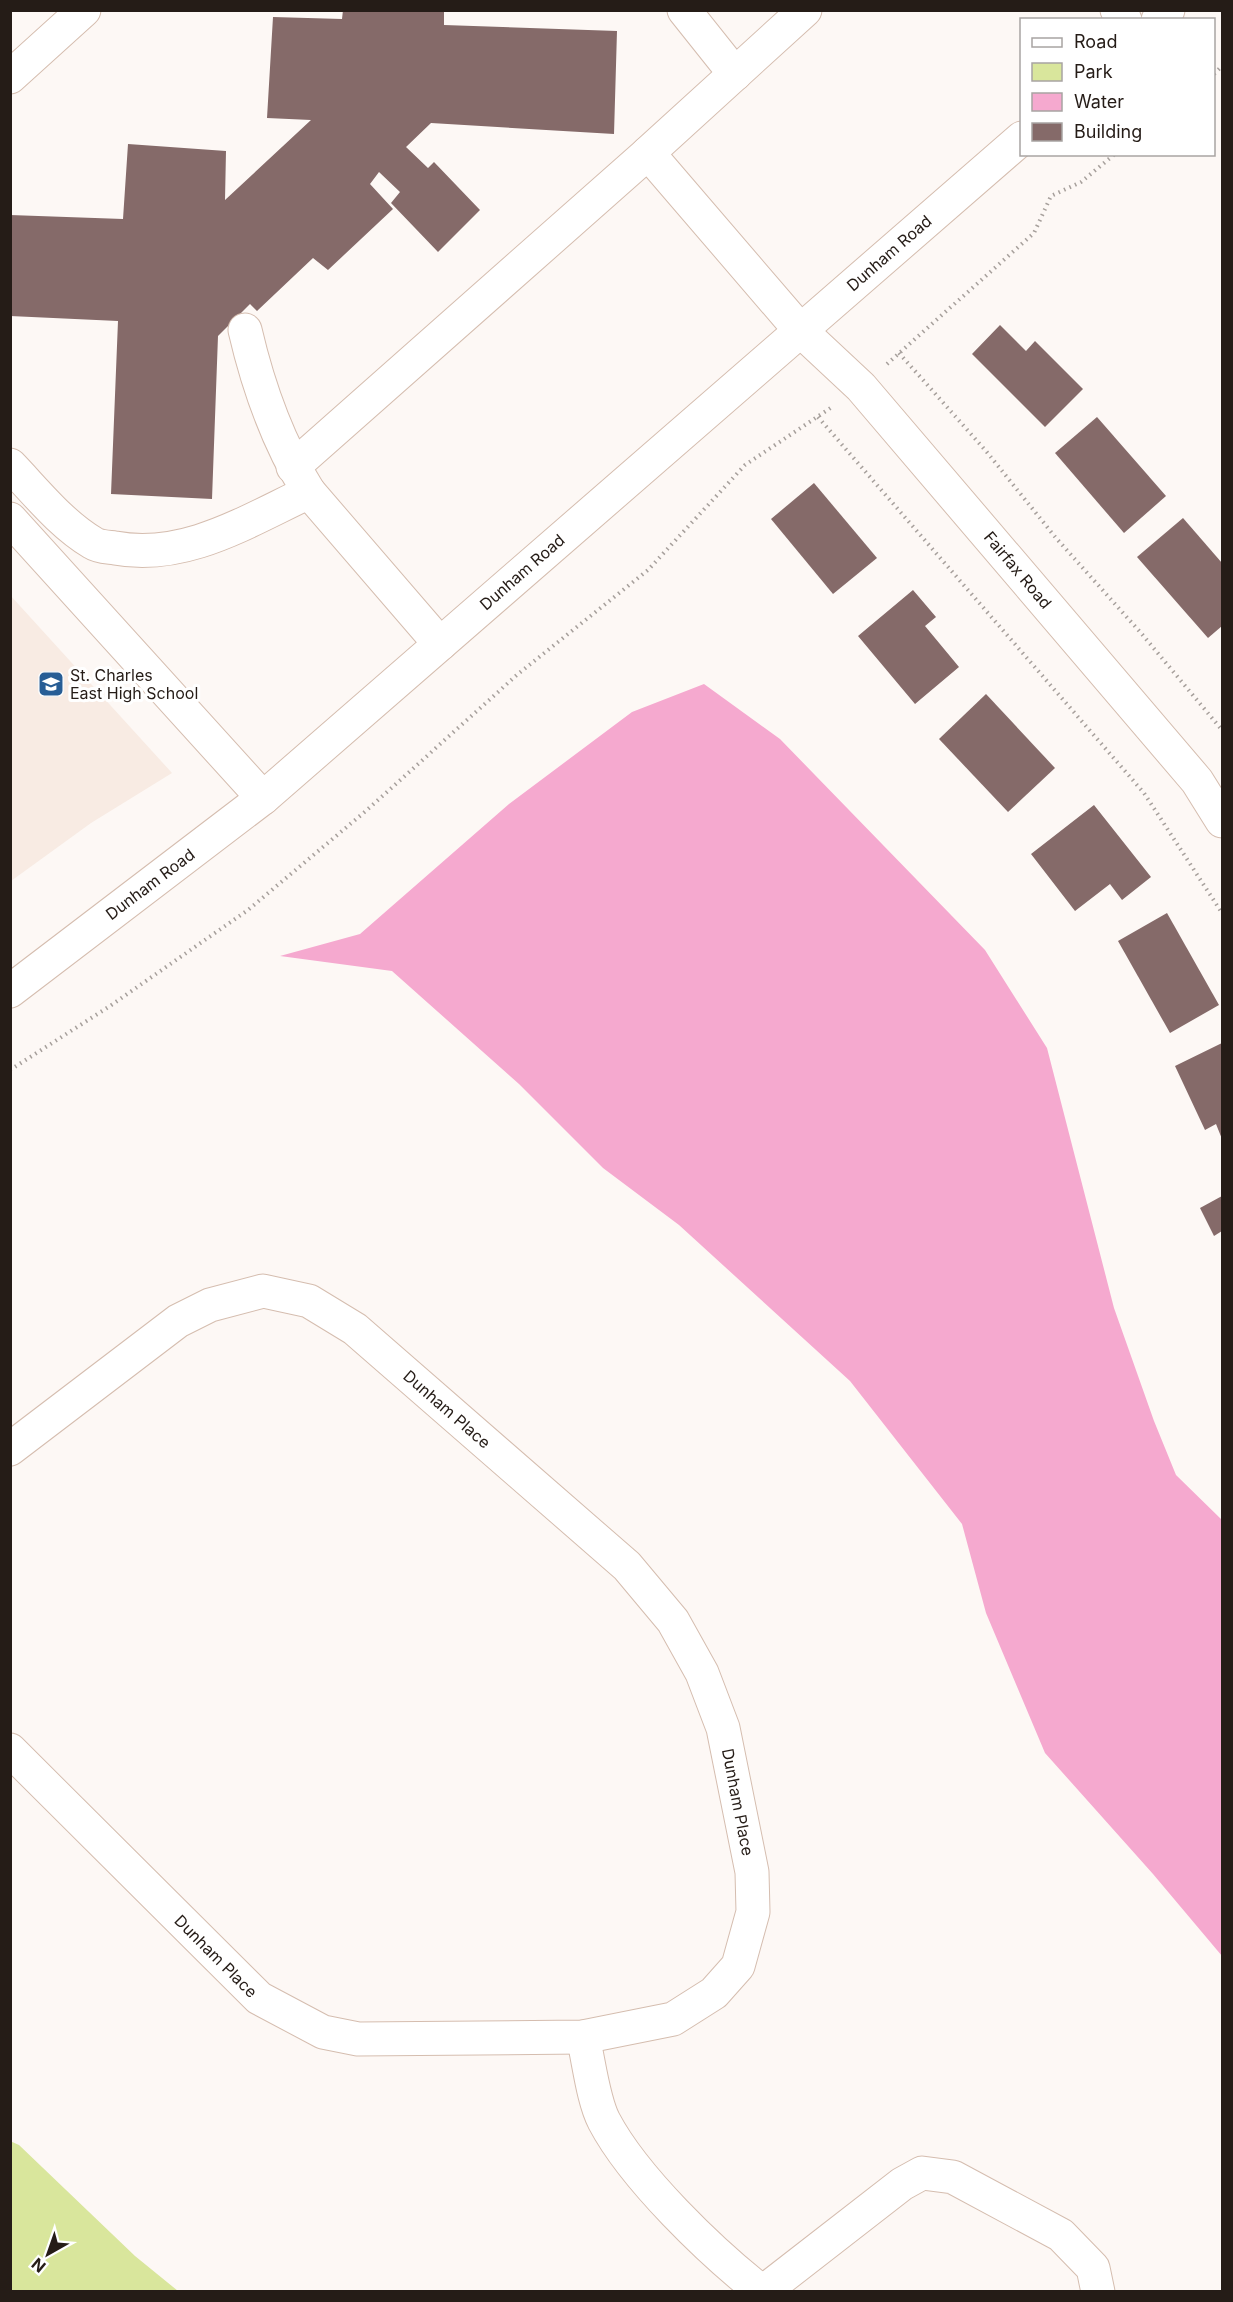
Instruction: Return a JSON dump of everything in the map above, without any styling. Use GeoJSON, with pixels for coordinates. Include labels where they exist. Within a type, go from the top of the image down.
{"type":"FeatureCollection","features":[{"type":"Feature","properties":{"kind":"street"},"geometry":{"type":"LineString","coordinates":[[10,77],[84,10]]}},
{"type":"Feature","properties":{"kind":"street"},"geometry":{"type":"LineString","coordinates":[[684,10],[735,74]]}},
{"type":"Feature","properties":{"kind":"street"},"geometry":{"type":"LineString","coordinates":[[10,465],[62,520],[95,545],[134,552],[177,550],[218,535],[301,480],[648,153],[805,10]]}},
{"type":"Feature","properties":{"kind":"street","name":"Dunham Road"},"geometry":{"type":"LineString","coordinates":[[10,991],[263,798],[1020,140]]}},
{"type":"Feature","properties":{"kind":"street","name":"Fairfax Road"},"geometry":{"type":"LineString","coordinates":[[648,153],[800,330],[861,387],[1197,781],[1222,821]]}},
{"type":"Feature","properties":{"kind":"street"},"geometry":{"type":"LineString","coordinates":[[245,330],[253,363],[301,480],[440,644]]}},
{"type":"Feature","properties":{"kind":"street"},"geometry":{"type":"LineString","coordinates":[[10,519],[263,798]]}},
{"type":"Feature","properties":{"kind":"street","name":"Dunham Place"},"geometry":{"type":"LineString","coordinates":[[10,1449],[178,1321],[210,1305],[263,1291],[309,1301],[355,1329],[627,1566],[674,1621],[702,1673],[723,1728],[752,1872],[753,1912],[738,1966],[714,1993],[673,2019],[584,2037],[358,2039],[322,2032],[259,1998],[10,1750]]}},
{"type":"Feature","properties":{"kind":"street"},"geometry":{"type":"LineString","coordinates":[[584,2037],[603,2119],[623,2152],[726,2264],[763,2292],[902,2184],[922,2173],[953,2177],[1061,2235],[1093,2268],[1098,2292]]}},
{"type":"Feature","properties":{"kind":"path"},"geometry":{"type":"LineString","coordinates":[[10,1070],[110,1006],[248,910],[367,810],[518,674],[648,570],[746,465],[861,387],[1034,233],[1051,196],[1081,182],[1113,156]]}},
{"type":"Feature","properties":{"kind":"path"},"geometry":{"type":"LineString","coordinates":[[899,353],[986,451],[1056,538],[1141,633],[1222,730]]}},
{"type":"Feature","properties":{"kind":"path"},"geometry":{"type":"LineString","coordinates":[[818,417],[1144,793],[1222,913]]}},
{"type":"Feature","properties":{"kind":"shaded area","name":"St. Charles East High School"},"geometry":{"type":"Polygon","coordinates":[[[10,595],[172,773],[91,823],[11,881],[10,595]]]}},
{"type":"Feature","properties":{"kind":"green space"},"geometry":{"type":"Polygon","coordinates":[[[10,2141],[19,2145],[135,2256],[178,2291],[11,2291],[10,2141]]]}},
{"type":"Feature","properties":{"kind":"water"},"geometry":{"type":"Polygon","coordinates":[[[704,684],[780,739],[985,950],[1047,1048],[1114,1308],[1154,1421],[1176,1475],[1222,1520],[1222,1956],[1153,1874],[1045,1753],[986,1613],[962,1524],[850,1381],[679,1225],[603,1168],[519,1084],[392,971],[280,956],[360,934],[509,804],[632,712],[704,684]]]}},
{"type":"Feature","properties":{"kind":"building"},"geometry":{"type":"Polygon","coordinates":[[[343,10],[444,10],[444,25],[617,31],[614,134],[431,123],[406,147],[428,168],[434,162],[480,210],[438,252],[391,203],[400,192],[379,172],[370,184],[393,209],[328,270],[313,258],[257,311],[250,304],[218,336],[212,499],[111,494],[118,321],[10,316],[10,215],[123,219],[128,144],[226,151],[225,200],[311,120],[267,118],[273,17],[342,19],[343,10]]]}},
{"type":"Feature","properties":{"kind":"building"},"geometry":{"type":"Polygon","coordinates":[[[1000,325],[1026,351],[1035,341],[1083,389],[1045,427],[972,354],[1000,325]]]}},
{"type":"Feature","properties":{"kind":"building"},"geometry":{"type":"Polygon","coordinates":[[[1097,417],[1166,496],[1124,533],[1055,453],[1097,417]]]}},
{"type":"Feature","properties":{"kind":"building"},"geometry":{"type":"Polygon","coordinates":[[[814,483],[877,558],[833,594],[771,519],[814,483]]]}},
{"type":"Feature","properties":{"kind":"building"},"geometry":{"type":"Polygon","coordinates":[[[1183,518],[1222,563],[1222,626],[1208,638],[1137,557],[1183,518]]]}},
{"type":"Feature","properties":{"kind":"building"},"geometry":{"type":"Polygon","coordinates":[[[913,590],[936,617],[925,626],[959,667],[915,704],[858,636],[913,590]]]}},
{"type":"Feature","properties":{"kind":"building"},"geometry":{"type":"Polygon","coordinates":[[[986,694],[1055,768],[1008,812],[939,739],[986,694]]]}},
{"type":"Feature","properties":{"kind":"building"},"geometry":{"type":"Polygon","coordinates":[[[1094,805],[1151,877],[1122,900],[1110,884],[1075,911],[1031,854],[1094,805]]]}},
{"type":"Feature","properties":{"kind":"building"},"geometry":{"type":"Polygon","coordinates":[[[1167,913],[1219,1005],[1170,1033],[1118,941],[1167,913]]]}},
{"type":"Feature","properties":{"kind":"building"},"geometry":{"type":"Polygon","coordinates":[[[1222,1043],[1222,1139],[1216,1124],[1205,1130],[1175,1066],[1222,1043]]]}},
{"type":"Feature","properties":{"kind":"building"},"geometry":{"type":"Polygon","coordinates":[[[1222,1196],[1222,1231],[1214,1236],[1200,1208],[1222,1196]]]}},
{"type":"Feature","properties":{"kind":"place","name":"St. Charles East High School"},"geometry":{"type":"Point","coordinates":[51,684]}}]}
